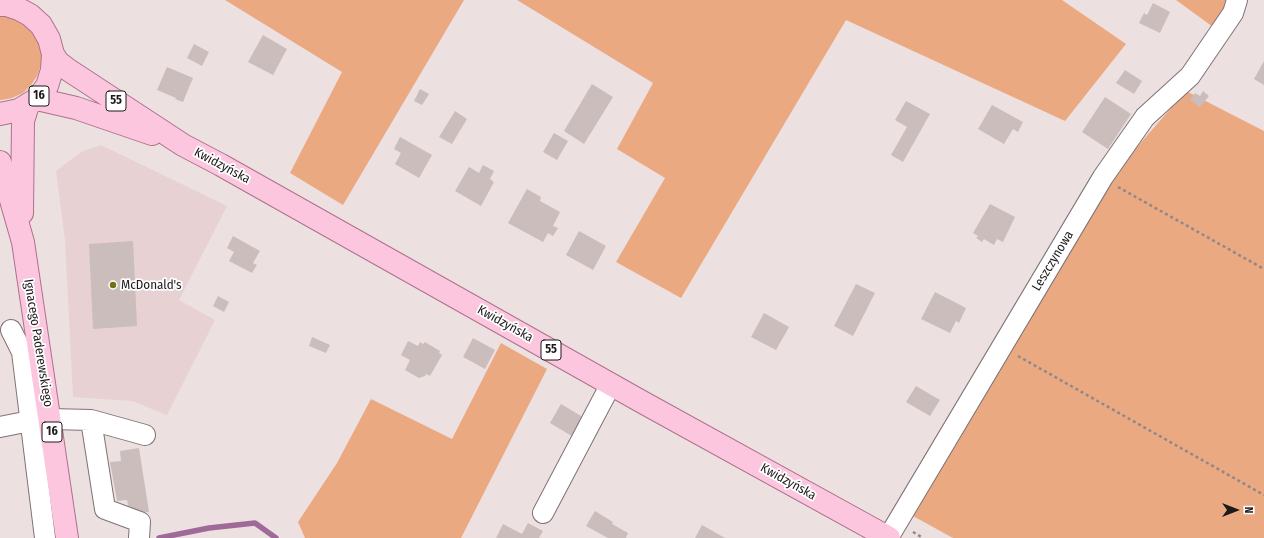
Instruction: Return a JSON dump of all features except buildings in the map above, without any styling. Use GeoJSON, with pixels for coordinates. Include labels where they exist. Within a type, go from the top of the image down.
{"type":"FeatureCollection","features":[{"type":"Feature","properties":{"kind":"main road","name":"16"},"geometry":{"type":"LineString","coordinates":[[0,5],[19,9],[22,7],[41,25],[49,39],[53,54],[52,70],[46,86],[32,102],[19,110],[0,114]]}},
{"type":"Feature","properties":{"kind":"main road","name":"55"},"geometry":{"type":"LineString","coordinates":[[53,54],[58,62],[67,69],[183,145]]}},
{"type":"Feature","properties":{"kind":"main road","name":"55"},"geometry":{"type":"LineString","coordinates":[[32,102],[76,108],[183,145]]}},
{"type":"Feature","properties":{"kind":"main road","name":"Ignacego Paderewskiego"},"geometry":{"type":"LineString","coordinates":[[23,242],[22,121],[32,102]]}},
{"type":"Feature","properties":{"kind":"main road","name":"Kwidzyńska"},"geometry":{"type":"LineString","coordinates":[[183,145],[234,172],[889,538]]}},
{"type":"Feature","properties":{"kind":"main road","name":"Ignacego Paderewskiego"},"geometry":{"type":"LineString","coordinates":[[0,162],[23,242],[36,327],[40,420],[50,489],[68,538]]}},
{"type":"Feature","properties":{"kind":"street","name":"Leszczynowa"},"geometry":{"type":"LineString","coordinates":[[889,538],[1103,177],[1144,117],[1190,76],[1233,13],[1238,0]]}},
{"type":"Feature","properties":{"kind":"street"},"geometry":{"type":"LineString","coordinates":[[36,327],[6,331],[22,352],[40,420]]}},
{"type":"Feature","properties":{"kind":"street"},"geometry":{"type":"LineString","coordinates":[[543,513],[611,384]]}},
{"type":"Feature","properties":{"kind":"street"},"geometry":{"type":"LineString","coordinates":[[0,427],[40,420],[90,420],[144,435]]}},
{"type":"Feature","properties":{"kind":"street"},"geometry":{"type":"LineString","coordinates":[[90,420],[105,509],[140,522],[139,538]]}},
{"type":"Feature","properties":{"kind":"street"},"geometry":{"type":"LineString","coordinates":[[45,538],[50,489]]}},
{"type":"Feature","properties":{"kind":"path"},"geometry":{"type":"LineString","coordinates":[[1113,184],[1264,269]]}},
{"type":"Feature","properties":{"kind":"path"},"geometry":{"type":"LineString","coordinates":[[1014,353],[1264,495]]}},
{"type":"Feature","properties":{"kind":"shaded area"},"geometry":{"type":"Polygon","coordinates":[[[225,0],[464,0],[343,205],[290,173],[342,72],[225,0]]]}},
{"type":"Feature","properties":{"kind":"shaded area"},"geometry":{"type":"Polygon","coordinates":[[[517,0],[1062,0],[1126,44],[1065,121],[846,20],[681,298],[616,262],[665,178],[617,149],[653,83],[517,0]]]}},
{"type":"Feature","properties":{"kind":"shaded area"},"geometry":{"type":"Polygon","coordinates":[[[1176,0],[1243,0],[1224,35],[1176,0]]]}},
{"type":"Feature","properties":{"kind":"shaded area"},"geometry":{"type":"Polygon","coordinates":[[[0,14],[17,18],[34,33],[42,54],[41,65],[37,76],[31,85],[23,93],[12,98],[1,100],[0,100],[0,14]]]}},
{"type":"Feature","properties":{"kind":"shaded area"},"geometry":{"type":"Polygon","coordinates":[[[1186,91],[1264,131],[1264,538],[953,538],[913,516],[1115,172],[1186,91]]]}},
{"type":"Feature","properties":{"kind":"shaded area"},"geometry":{"type":"Polygon","coordinates":[[[101,145],[227,206],[179,300],[215,320],[167,415],[132,401],[73,397],[65,240],[56,171],[81,152],[101,145]]]}},
{"type":"Feature","properties":{"kind":"shaded area"},"geometry":{"type":"Polygon","coordinates":[[[501,343],[547,369],[461,538],[305,538],[298,522],[337,463],[371,399],[452,439],[501,343]]]}},
{"type":"Feature","properties":{"kind":"waterway"},"geometry":{"type":"LineString","coordinates":[[159,538],[209,528],[255,523],[276,538]]}},
{"type":"Feature","properties":{"kind":"place","name":"McDonald's"},"geometry":{"type":"Point","coordinates":[113,285]}}]}
